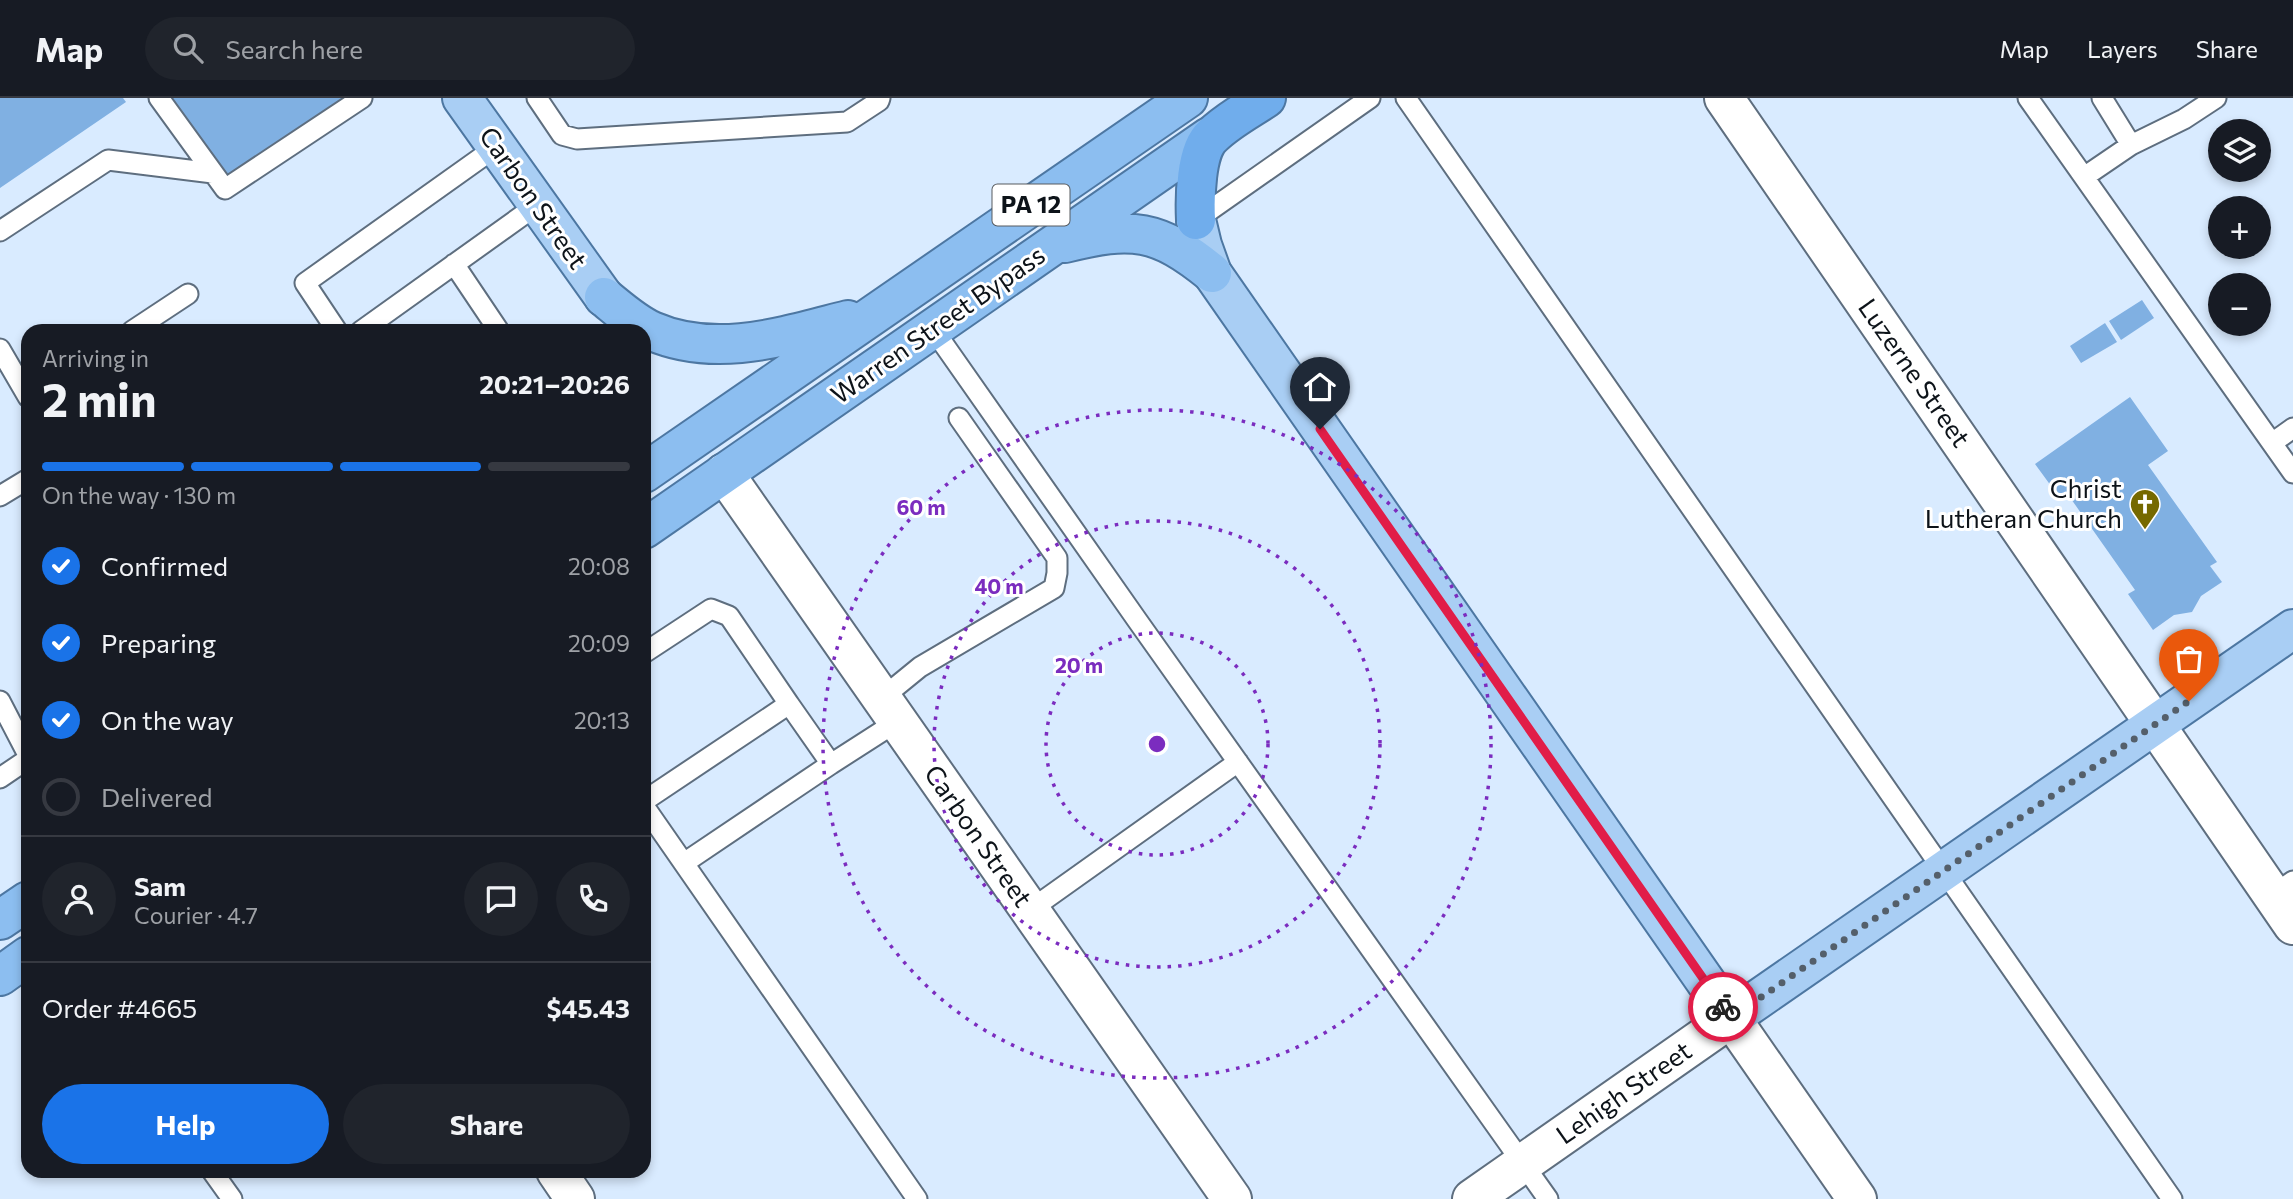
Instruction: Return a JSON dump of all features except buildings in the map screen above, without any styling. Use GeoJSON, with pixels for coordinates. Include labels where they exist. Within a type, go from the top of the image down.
{"type":"FeatureCollection","features":[{"type":"Feature","properties":{"kind":"highway","name":"Warren Street Bypass"},"geometry":{"type":"LineString","coordinates":[[651,468],[1188,98]]}},
{"type":"Feature","properties":{"kind":"highway","name":"Warren Street Bypass"},"geometry":{"type":"LineString","coordinates":[[651,524],[1266,98]]}},
{"type":"Feature","properties":{"kind":"highway"},"geometry":{"type":"LineString","coordinates":[[1196,220],[1198,169],[1209,137]]}},
{"type":"Feature","properties":{"kind":"highway"},"geometry":{"type":"LineString","coordinates":[[1050,247],[1095,236],[1143,234],[1164,240],[1185,251],[1212,273]]}},
{"type":"Feature","properties":{"kind":"highway"},"geometry":{"type":"LineString","coordinates":[[604,297],[640,324]]}},
{"type":"Feature","properties":{"kind":"highway"},"geometry":{"type":"LineString","coordinates":[[604,297],[616,324]]}},
{"type":"Feature","properties":{"kind":"highway"},"geometry":{"type":"LineString","coordinates":[[651,331],[705,344],[761,341],[874,313]]}},
{"type":"Feature","properties":{"kind":"highway"},"geometry":{"type":"LineString","coordinates":[[0,920],[21,906]]}},
{"type":"Feature","properties":{"kind":"main road","name":"Carbon Street"},"geometry":{"type":"LineString","coordinates":[[462,98],[604,297]]}},
{"type":"Feature","properties":{"kind":"main road"},"geometry":{"type":"LineString","coordinates":[[1196,220],[1212,273],[1731,1018]]}},
{"type":"Feature","properties":{"kind":"main road","name":"Lehigh Street"},"geometry":{"type":"LineString","coordinates":[[1731,1018],[2293,629]]}},
{"type":"Feature","properties":{"kind":"street","name":"Luzerne Street"},"geometry":{"type":"LineString","coordinates":[[1724,98],[2156,724],[2286,900]]}},
{"type":"Feature","properties":{"kind":"street","name":"Carbon Street"},"geometry":{"type":"LineString","coordinates":[[724,473],[1232,1199]]}},
{"type":"Feature","properties":{"kind":"street","name":"Lehigh Street"},"geometry":{"type":"LineString","coordinates":[[1472,1199],[1731,1018]]}},
{"type":"Feature","properties":{"kind":"street"},"geometry":{"type":"LineString","coordinates":[[1731,1018],[1857,1199]]}},
{"type":"Feature","properties":{"kind":"street"},"geometry":{"type":"LineString","coordinates":[[561,1178],[575,1199]]}},
{"type":"Feature","properties":{"kind":"lane"},"geometry":{"type":"LineString","coordinates":[[159,98],[225,189],[362,98]]}},
{"type":"Feature","properties":{"kind":"lane"},"geometry":{"type":"LineString","coordinates":[[537,98],[562,135],[577,139],[847,122],[880,98]]}},
{"type":"Feature","properties":{"kind":"lane"},"geometry":{"type":"LineString","coordinates":[[1196,220],[1370,98]]}},
{"type":"Feature","properties":{"kind":"lane"},"geometry":{"type":"LineString","coordinates":[[1406,98],[2172,1199]]}},
{"type":"Feature","properties":{"kind":"lane"},"geometry":{"type":"LineString","coordinates":[[2028,98],[2293,473]]}},
{"type":"Feature","properties":{"kind":"lane"},"geometry":{"type":"LineString","coordinates":[[2103,98],[2131,145]]}},
{"type":"Feature","properties":{"kind":"lane"},"geometry":{"type":"LineString","coordinates":[[2084,177],[2131,145],[2184,119],[2216,98]]}},
{"type":"Feature","properties":{"kind":"lane"},"geometry":{"type":"LineString","coordinates":[[332,324],[305,283],[496,147]]}},
{"type":"Feature","properties":{"kind":"lane"},"geometry":{"type":"LineString","coordinates":[[0,231],[108,160],[213,173]]}},
{"type":"Feature","properties":{"kind":"lane"},"geometry":{"type":"LineString","coordinates":[[371,324],[537,205]]}},
{"type":"Feature","properties":{"kind":"lane"},"geometry":{"type":"LineString","coordinates":[[454,264],[494,324]]}},
{"type":"Feature","properties":{"kind":"lane"},"geometry":{"type":"LineString","coordinates":[[143,324],[188,294]]}},
{"type":"Feature","properties":{"kind":"lane"},"geometry":{"type":"LineString","coordinates":[[933,329],[1548,1199]]}},
{"type":"Feature","properties":{"kind":"lane"},"geometry":{"type":"LineString","coordinates":[[2,358],[21,386]]}},
{"type":"Feature","properties":{"kind":"lane"},"geometry":{"type":"LineString","coordinates":[[684,863],[831,764],[890,710],[920,667],[1054,588],[1057,558],[959,418]]}},
{"type":"Feature","properties":{"kind":"lane"},"geometry":{"type":"LineString","coordinates":[[2272,443],[2293,428]]}},
{"type":"Feature","properties":{"kind":"lane"},"geometry":{"type":"LineString","coordinates":[[0,496],[21,483]]}},
{"type":"Feature","properties":{"kind":"lane"},"geometry":{"type":"LineString","coordinates":[[651,648],[712,609],[729,616],[831,764]]}},
{"type":"Feature","properties":{"kind":"lane"},"geometry":{"type":"LineString","coordinates":[[0,701],[21,743]]}},
{"type":"Feature","properties":{"kind":"lane"},"geometry":{"type":"LineString","coordinates":[[651,799],[789,704]]}},
{"type":"Feature","properties":{"kind":"lane"},"geometry":{"type":"LineString","coordinates":[[0,778],[21,762]]}},
{"type":"Feature","properties":{"kind":"lane"},"geometry":{"type":"LineString","coordinates":[[1030,910],[1238,762]]}},
{"type":"Feature","properties":{"kind":"lane"},"geometry":{"type":"LineString","coordinates":[[651,814],[917,1199]]}},
{"type":"Feature","properties":{"kind":"lane"},"geometry":{"type":"LineString","coordinates":[[217,1178],[232,1199]]}},
{"type":"Feature","properties":{"kind":"way so far"},"geometry":{"type":"LineString","coordinates":[[1723,1007],[1731,1018],[2189,701]]}},
{"type":"Feature","properties":{"kind":"place","name":"Christ Lutheran Church"},"geometry":{"type":"Point","coordinates":[2145,531]}},
{"type":"Feature","properties":{"kind":"route"},"geometry":{"type":"LineString","coordinates":[[1320,429],[1723,1007]]}}]}
